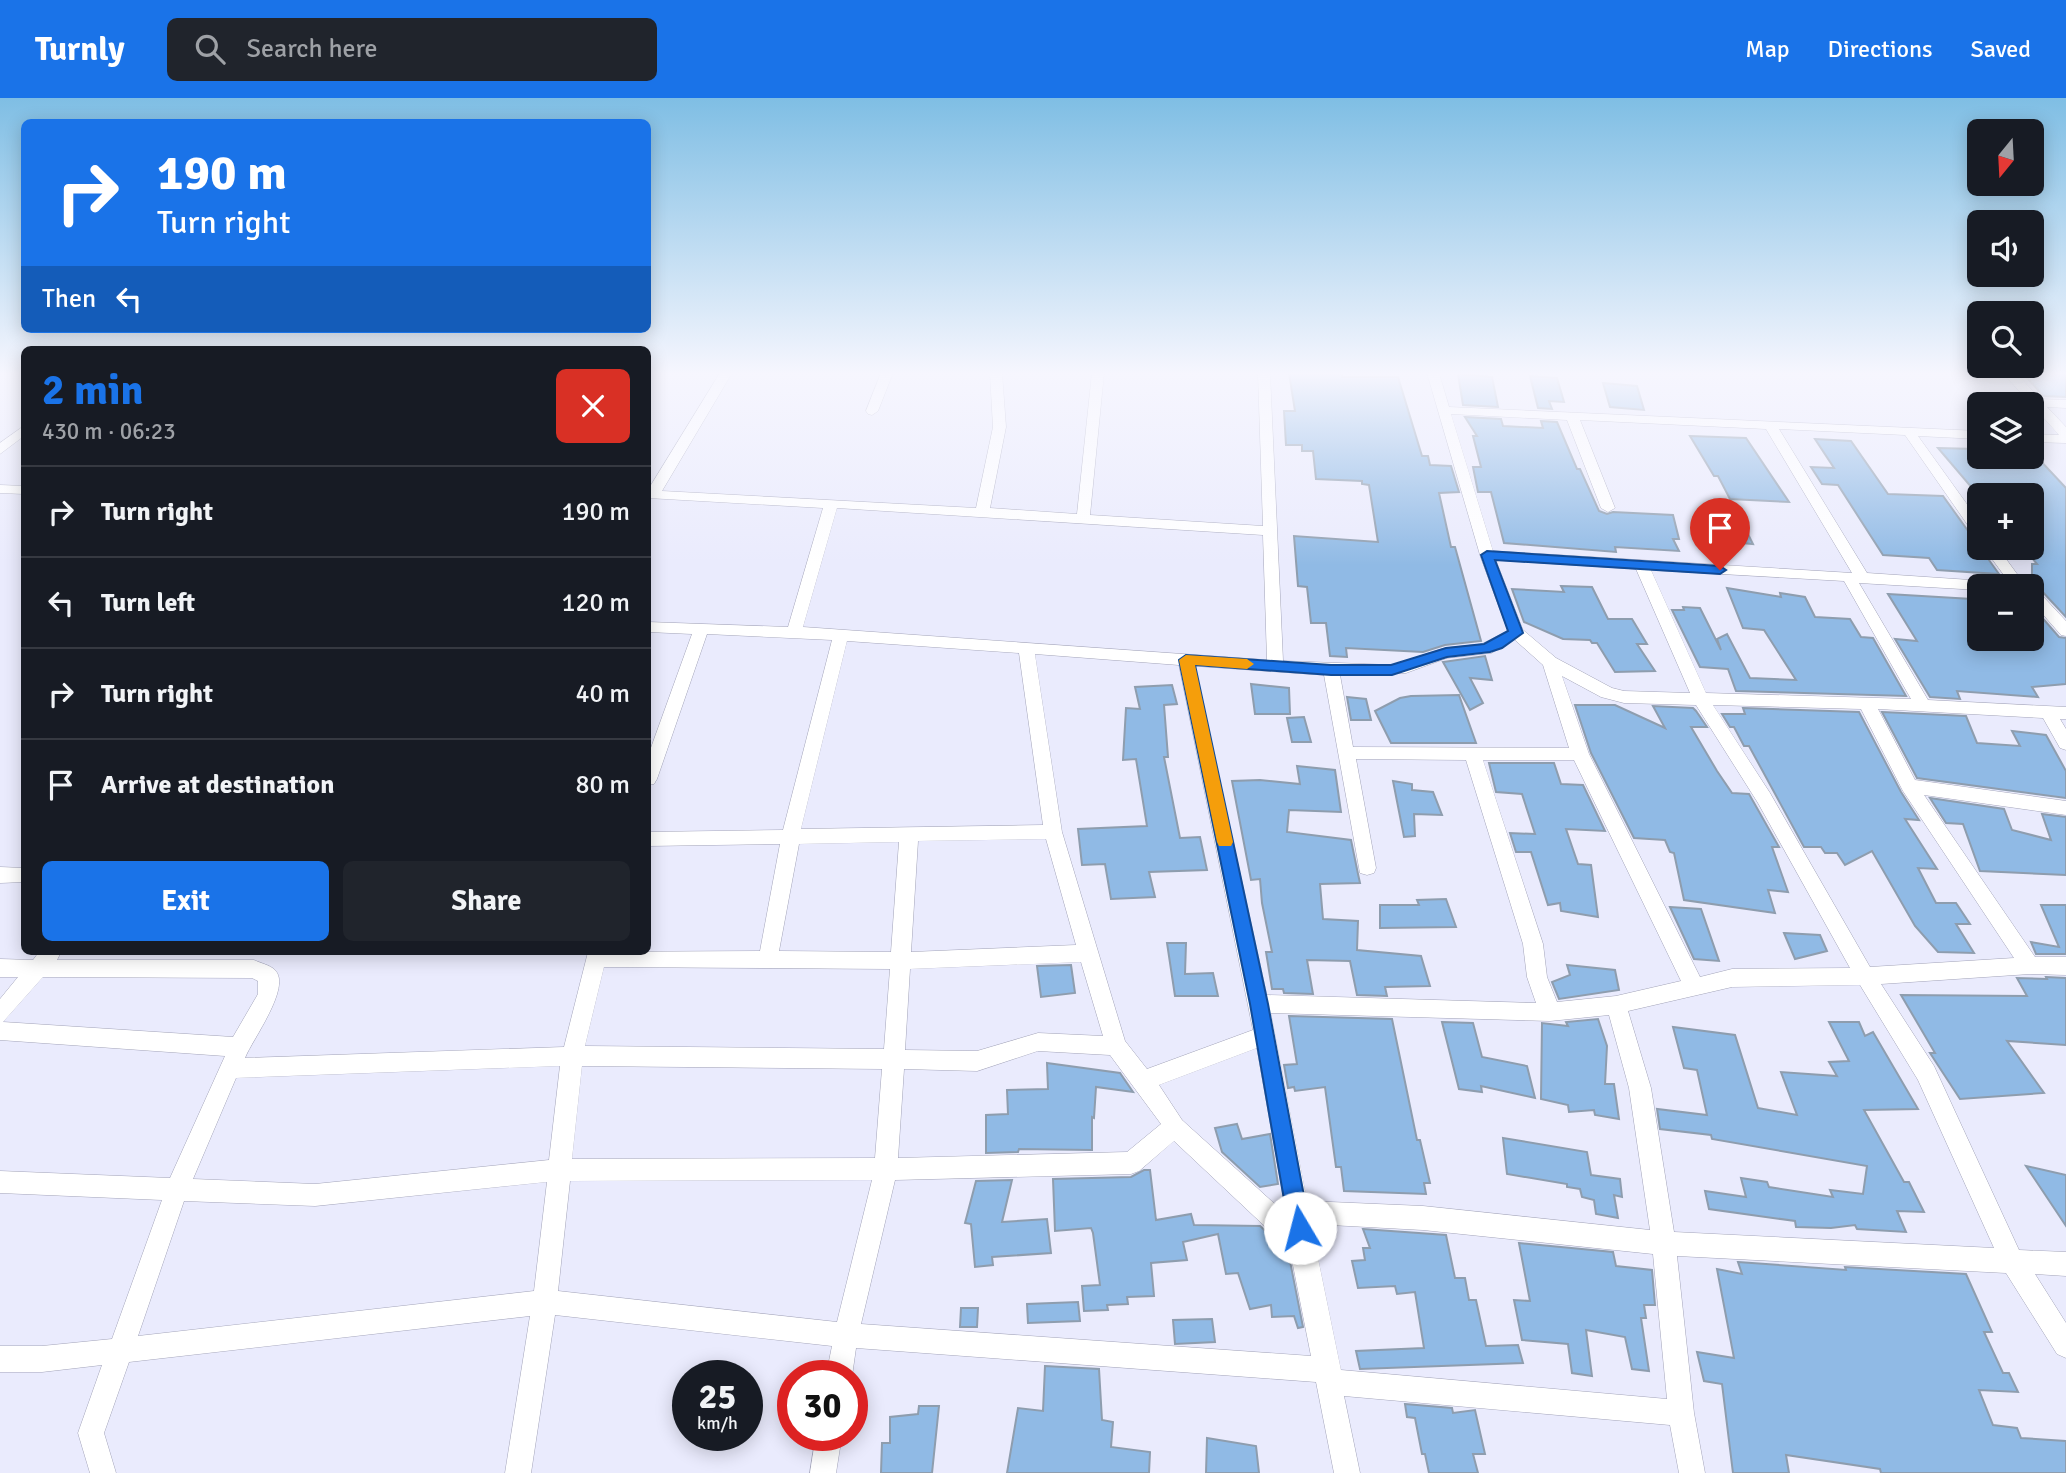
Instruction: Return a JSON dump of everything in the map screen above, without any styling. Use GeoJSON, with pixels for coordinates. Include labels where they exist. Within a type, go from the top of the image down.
{"type":"FeatureCollection","features":[{"type":"Feature","properties":{"kind":"street"},"geometry":{"type":"LineString","coordinates":[[0,450],[15,437]]}},
{"type":"Feature","properties":{"kind":"street"},"geometry":{"type":"LineString","coordinates":[[651,493],[686,437]]}},
{"type":"Feature","properties":{"kind":"street"},"geometry":{"type":"LineString","coordinates":[[982,512],[1000,437]]}},
{"type":"Feature","properties":{"kind":"street"},"geometry":{"type":"LineString","coordinates":[[1083,519],[1091,437]]}},
{"type":"Feature","properties":{"kind":"street"},"geometry":{"type":"LineString","coordinates":[[1266,437],[1275,666]]}},
{"type":"Feature","properties":{"kind":"street"},"geometry":{"type":"LineString","coordinates":[[1452,437],[1487,555],[1516,633],[1550,662],[1616,696],[1866,703],[2066,713]]}},
{"type":"Feature","properties":{"kind":"street"},"geometry":{"type":"LineString","coordinates":[[1580,437],[1608,508]]}},
{"type":"Feature","properties":{"kind":"street"},"geometry":{"type":"LineString","coordinates":[[1777,437],[1923,706]]}},
{"type":"Feature","properties":{"kind":"street"},"geometry":{"type":"LineString","coordinates":[[1913,437],[1967,514]]}},
{"type":"Feature","properties":{"kind":"street"},"geometry":{"type":"LineString","coordinates":[[0,489],[21,490]]}},
{"type":"Feature","properties":{"kind":"street"},"geometry":{"type":"LineString","coordinates":[[651,495],[982,512],[1270,531]]}},
{"type":"Feature","properties":{"kind":"street"},"geometry":{"type":"LineString","coordinates":[[794,632],[831,505]]}},
{"type":"Feature","properties":{"kind":"street"},"geometry":{"type":"LineString","coordinates":[[1487,555],[1967,584]]}},
{"type":"Feature","properties":{"kind":"street"},"geometry":{"type":"LineString","coordinates":[[1642,565],[1700,698],[1764,798],[1865,975],[1926,1073],[2012,1261],[2066,1345]]}},
{"type":"Feature","properties":{"kind":"street"},"geometry":{"type":"LineString","coordinates":[[2044,606],[2066,631]]}},
{"type":"Feature","properties":{"kind":"street"},"geometry":{"type":"LineString","coordinates":[[651,627],[794,632],[1331,670],[1399,669],[1446,653],[1485,649],[1516,633]]}},
{"type":"Feature","properties":{"kind":"street"},"geometry":{"type":"LineString","coordinates":[[652,754],[702,630]]}},
{"type":"Feature","properties":{"kind":"street"},"geometry":{"type":"LineString","coordinates":[[768,960],[791,835],[840,637]]}},
{"type":"Feature","properties":{"kind":"street"},"geometry":{"type":"LineString","coordinates":[[1026,650],[1053,832],[1116,1046],[1174,1127],[1301,1244]]}},
{"type":"Feature","properties":{"kind":"street"},"geometry":{"type":"LineString","coordinates":[[1186,660],[1259,1004],[1298,1212],[1301,1244],[1347,1473]]}},
{"type":"Feature","properties":{"kind":"street"},"geometry":{"type":"LineString","coordinates":[[1550,662],[1580,754],[1694,986]]}},
{"type":"Feature","properties":{"kind":"street"},"geometry":{"type":"LineString","coordinates":[[1331,670],[1367,868]]}},
{"type":"Feature","properties":{"kind":"street"},"geometry":{"type":"LineString","coordinates":[[1866,703],[1909,786],[2029,965]]}},
{"type":"Feature","properties":{"kind":"street"},"geometry":{"type":"LineString","coordinates":[[2048,712],[2066,744]]}},
{"type":"Feature","properties":{"kind":"street"},"geometry":{"type":"LineString","coordinates":[[1345,753],[1580,754]]}},
{"type":"Feature","properties":{"kind":"street"},"geometry":{"type":"LineString","coordinates":[[1473,754],[1533,944],[1537,977],[1550,1012]]}},
{"type":"Feature","properties":{"kind":"street"},"geometry":{"type":"LineString","coordinates":[[1909,786],[2066,808]]}},
{"type":"Feature","properties":{"kind":"street"},"geometry":{"type":"LineString","coordinates":[[651,839],[1053,832]]}},
{"type":"Feature","properties":{"kind":"street"},"geometry":{"type":"LineString","coordinates":[[842,1360],[886,1169],[896,1060],[909,833]]}},
{"type":"Feature","properties":{"kind":"street"},"geometry":{"type":"LineString","coordinates":[[0,874],[21,875]]}},
{"type":"Feature","properties":{"kind":"street"},"geometry":{"type":"LineString","coordinates":[[518,1473],[545,1302],[572,1056],[597,955],[902,961],[1089,953]]}},
{"type":"Feature","properties":{"kind":"street"},"geometry":{"type":"LineString","coordinates":[[0,968],[44,961],[254,969],[268,976],[268,995],[239,1047],[177,1189],[91,1433],[103,1473]]}},
{"type":"Feature","properties":{"kind":"street"},"geometry":{"type":"LineString","coordinates":[[0,1014],[44,961]]}},
{"type":"Feature","properties":{"kind":"street"},"geometry":{"type":"LineString","coordinates":[[1259,1004],[1550,1012],[1616,1005],[1732,978],[1865,975],[2029,965],[2066,966]]}},
{"type":"Feature","properties":{"kind":"street"},"geometry":{"type":"LineString","coordinates":[[1616,1005],[1640,1088],[1664,1243],[1681,1413],[1692,1473]]}},
{"type":"Feature","properties":{"kind":"street"},"geometry":{"type":"LineString","coordinates":[[0,1031],[239,1047]]}},
{"type":"Feature","properties":{"kind":"street"},"geometry":{"type":"LineString","coordinates":[[1142,1081],[1265,1035]]}},
{"type":"Feature","properties":{"kind":"street"},"geometry":{"type":"LineString","coordinates":[[229,1069],[572,1056],[977,1061],[997,1057],[1038,1041],[1116,1046]]}},
{"type":"Feature","properties":{"kind":"street"},"geometry":{"type":"LineString","coordinates":[[0,1182],[315,1195],[560,1170],[886,1169],[1131,1163],[1174,1127]]}},
{"type":"Feature","properties":{"kind":"street"},"geometry":{"type":"LineString","coordinates":[[1298,1212],[1423,1218],[1664,1243],[2066,1264]]}},
{"type":"Feature","properties":{"kind":"street"},"geometry":{"type":"LineString","coordinates":[[0,1359],[42,1359],[545,1302],[846,1335],[1329,1376],[1681,1413]]}},
{"type":"Feature","properties":{"kind":"street"},"geometry":{"type":"LineString","coordinates":[[823,1473],[826,1451]]}},
{"type":"Feature","properties":{"kind":"building"},"geometry":{"type":"Polygon","coordinates":[[[1286,437],[1416,437],[1422,456],[1428,456],[1430,465],[1451,466],[1459,492],[1439,493],[1451,547],[1455,547],[1481,641],[1445,645],[1423,652],[1346,648],[1347,657],[1330,656],[1326,623],[1311,623],[1307,587],[1298,586],[1294,536],[1378,542],[1369,485],[1362,484],[1362,481],[1316,479],[1313,451],[1302,451],[1302,445],[1286,445],[1286,437]]]}},
{"type":"Feature","properties":{"kind":"building"},"geometry":{"type":"Polygon","coordinates":[[[1473,437],[1563,437],[1599,511],[1607,514],[1673,515],[1679,539],[1673,539],[1679,551],[1615,547],[1616,552],[1504,543],[1491,492],[1478,492],[1473,467],[1481,467],[1473,437]]]}},
{"type":"Feature","properties":{"kind":"building"},"geometry":{"type":"Polygon","coordinates":[[[1691,437],[1746,438],[1789,502],[1730,499],[1718,476],[1714,476],[1691,437]]]}},
{"type":"Feature","properties":{"kind":"building"},"geometry":{"type":"Polygon","coordinates":[[[1815,439],[1851,441],[1888,494],[1943,496],[1967,529],[1967,560],[1989,560],[1999,574],[1937,570],[1929,558],[1883,555],[1838,485],[1822,484],[1811,467],[1834,468],[1815,439]]]}},
{"type":"Feature","properties":{"kind":"building"},"geometry":{"type":"Polygon","coordinates":[[[1938,448],[1967,449],[1967,469],[2044,469],[2044,464],[2066,488],[2066,617],[2044,593],[2044,574],[2032,574],[2032,564],[2037,564],[2034,560],[2044,560],[2044,483],[1968,483],[1938,448]]]}},
{"type":"Feature","properties":{"kind":"building"},"geometry":{"type":"Polygon","coordinates":[[[1712,514],[1739,516],[1753,544],[1709,540],[1699,517],[1713,518],[1712,514]]]}},
{"type":"Feature","properties":{"kind":"building"},"geometry":{"type":"Polygon","coordinates":[[[1561,586],[1592,587],[1608,619],[1632,619],[1647,644],[1637,644],[1655,671],[1615,672],[1597,643],[1590,640],[1563,639],[1524,622],[1512,589],[1564,592],[1561,586]]]}},
{"type":"Feature","properties":{"kind":"building"},"geometry":{"type":"Polygon","coordinates":[[[1727,588],[1781,597],[1780,593],[1805,597],[1815,617],[1850,619],[1861,637],[1873,638],[1906,696],[1736,691],[1728,669],[1700,667],[1672,610],[1684,610],[1683,607],[1700,608],[1721,650],[1717,639],[1727,634],[1750,678],[1796,680],[1764,630],[1743,628],[1727,588]]]}},
{"type":"Feature","properties":{"kind":"building"},"geometry":{"type":"Polygon","coordinates":[[[1888,594],[1967,599],[1967,651],[2044,651],[2044,620],[2059,637],[2066,638],[2066,684],[2032,687],[2038,697],[1957,691],[1960,699],[1930,697],[1895,639],[1917,641],[1888,594]]]}},
{"type":"Feature","properties":{"kind":"building"},"geometry":{"type":"Polygon","coordinates":[[[1485,656],[1492,680],[1470,678],[1483,703],[1470,710],[1443,662],[1485,656]]]}},
{"type":"Feature","properties":{"kind":"building"},"geometry":{"type":"Polygon","coordinates":[[[1251,684],[1289,688],[1290,714],[1255,714],[1251,684]]]}},
{"type":"Feature","properties":{"kind":"building"},"geometry":{"type":"Polygon","coordinates":[[[1172,685],[1177,704],[1164,705],[1168,757],[1164,757],[1180,838],[1200,837],[1207,870],[1149,872],[1155,897],[1111,899],[1105,864],[1082,865],[1078,829],[1147,826],[1136,759],[1123,760],[1126,708],[1140,709],[1135,687],[1172,685]]]}},
{"type":"Feature","properties":{"kind":"building"},"geometry":{"type":"Polygon","coordinates":[[[1459,695],[1476,743],[1391,743],[1375,711],[1400,698],[1459,695]]]}},
{"type":"Feature","properties":{"kind":"building"},"geometry":{"type":"Polygon","coordinates":[[[1347,697],[1366,699],[1371,720],[1351,720],[1347,697]]]}},
{"type":"Feature","properties":{"kind":"building"},"geometry":{"type":"Polygon","coordinates":[[[1575,705],[1615,705],[1665,728],[1653,706],[1693,708],[1696,711],[1707,727],[1691,727],[1717,771],[1732,793],[1749,794],[1779,847],[1772,847],[1788,892],[1768,890],[1775,913],[1684,900],[1674,853],[1670,852],[1665,840],[1634,838],[1591,753],[1575,705]]]}},
{"type":"Feature","properties":{"kind":"building"},"geometry":{"type":"Polygon","coordinates":[[[1743,708],[1859,712],[1901,792],[1919,820],[1905,819],[1937,869],[1918,868],[1936,903],[1956,903],[1970,924],[1956,924],[1974,953],[1938,952],[1915,926],[1872,851],[1845,865],[1837,853],[1825,853],[1821,847],[1804,847],[1749,746],[1744,746],[1734,727],[1730,727],[1722,714],[1745,714],[1743,708]]]}},
{"type":"Feature","properties":{"kind":"building"},"geometry":{"type":"Polygon","coordinates":[[[1882,712],[1966,716],[1977,743],[2020,746],[2012,731],[2046,735],[2066,771],[2066,798],[1917,778],[1882,712]]]}},
{"type":"Feature","properties":{"kind":"building"},"geometry":{"type":"Polygon","coordinates":[[[1304,717],[1311,742],[1292,742],[1287,718],[1304,717]]]}},
{"type":"Feature","properties":{"kind":"building"},"geometry":{"type":"Polygon","coordinates":[[[1489,763],[1554,763],[1561,784],[1583,785],[1605,831],[1566,829],[1578,864],[1591,865],[1598,917],[1561,911],[1560,903],[1548,905],[1531,852],[1516,852],[1510,833],[1535,834],[1522,794],[1496,792],[1489,763]]]}},
{"type":"Feature","properties":{"kind":"building"},"geometry":{"type":"Polygon","coordinates":[[[1297,766],[1335,770],[1341,812],[1289,810],[1287,832],[1351,840],[1360,883],[1320,884],[1323,919],[1358,921],[1357,950],[1421,956],[1430,986],[1385,987],[1387,996],[1357,995],[1350,961],[1307,960],[1313,994],[1284,993],[1283,989],[1272,989],[1266,952],[1272,952],[1260,879],[1251,880],[1232,781],[1260,780],[1300,784],[1297,766]]]}},
{"type":"Feature","properties":{"kind":"building"},"geometry":{"type":"Polygon","coordinates":[[[1393,781],[1412,784],[1412,790],[1433,792],[1442,815],[1414,814],[1415,836],[1404,837],[1393,781]]]}},
{"type":"Feature","properties":{"kind":"building"},"geometry":{"type":"Polygon","coordinates":[[[1930,798],[2004,809],[2012,830],[2051,840],[2042,814],[2066,817],[2066,875],[1980,871],[1963,824],[1946,823],[1930,798]]]}},
{"type":"Feature","properties":{"kind":"building"},"geometry":{"type":"Polygon","coordinates":[[[1446,899],[1456,927],[1380,928],[1380,905],[1419,905],[1417,900],[1446,899]]]}},
{"type":"Feature","properties":{"kind":"building"},"geometry":{"type":"Polygon","coordinates":[[[2041,905],[2066,905],[2066,954],[2036,954],[2031,942],[2059,947],[2041,905]]]}},
{"type":"Feature","properties":{"kind":"building"},"geometry":{"type":"Polygon","coordinates":[[[1670,907],[1701,909],[1719,961],[1694,959],[1670,907]]]}},
{"type":"Feature","properties":{"kind":"building"},"geometry":{"type":"Polygon","coordinates":[[[1784,933],[1820,935],[1827,951],[1795,959],[1784,933]]]}},
{"type":"Feature","properties":{"kind":"building"},"geometry":{"type":"Polygon","coordinates":[[[1167,943],[1186,943],[1185,974],[1213,973],[1218,996],[1175,996],[1167,943]]]}},
{"type":"Feature","properties":{"kind":"building"},"geometry":{"type":"Polygon","coordinates":[[[1071,965],[1075,993],[1041,997],[1037,966],[1071,965]]]}},
{"type":"Feature","properties":{"kind":"building"},"geometry":{"type":"Polygon","coordinates":[[[1567,965],[1615,970],[1619,990],[1559,999],[1552,982],[1570,975],[1567,965]]]}},
{"type":"Feature","properties":{"kind":"building"},"geometry":{"type":"Polygon","coordinates":[[[2046,977],[2066,978],[2066,1045],[2007,1041],[2044,1093],[1960,1099],[1930,1053],[1935,1053],[1901,995],[2027,996],[2017,978],[2047,979],[2046,977]]]}},
{"type":"Feature","properties":{"kind":"building"},"geometry":{"type":"Polygon","coordinates":[[[1289,1016],[1392,1019],[1417,1140],[1420,1140],[1430,1183],[1424,1183],[1426,1194],[1344,1191],[1341,1167],[1336,1167],[1325,1087],[1295,1091],[1294,1087],[1288,1088],[1284,1065],[1297,1064],[1289,1016]]]}},
{"type":"Feature","properties":{"kind":"building"},"geometry":{"type":"Polygon","coordinates":[[[1598,1019],[1607,1046],[1605,1084],[1614,1084],[1619,1119],[1595,1115],[1594,1110],[1569,1112],[1568,1105],[1541,1099],[1542,1023],[1568,1026],[1566,1022],[1598,1019]]]}},
{"type":"Feature","properties":{"kind":"building"},"geometry":{"type":"Polygon","coordinates":[[[1442,1022],[1473,1023],[1482,1057],[1527,1066],[1535,1098],[1481,1086],[1482,1092],[1459,1089],[1442,1022]]]}},
{"type":"Feature","properties":{"kind":"building"},"geometry":{"type":"Polygon","coordinates":[[[1829,1022],[1859,1022],[1865,1036],[1873,1032],[1918,1109],[1864,1110],[1904,1182],[1909,1182],[1924,1212],[1897,1211],[1906,1232],[1857,1229],[1855,1225],[1831,1228],[1796,1227],[1795,1221],[1709,1209],[1705,1191],[1746,1197],[1741,1178],[1767,1182],[1769,1187],[1833,1197],[1830,1190],[1863,1194],[1867,1166],[1712,1139],[1711,1135],[1660,1129],[1657,1109],[1707,1115],[1697,1070],[1684,1068],[1673,1027],[1735,1035],[1758,1108],[1797,1115],[1781,1072],[1837,1076],[1829,1062],[1849,1061],[1829,1022]]]}},
{"type":"Feature","properties":{"kind":"building"},"geometry":{"type":"Polygon","coordinates":[[[1047,1063],[1120,1073],[1133,1092],[1096,1087],[1092,1150],[1019,1149],[1018,1152],[986,1153],[986,1115],[1008,1114],[1007,1090],[1048,1089],[1047,1063]]]}},
{"type":"Feature","properties":{"kind":"building"},"geometry":{"type":"Polygon","coordinates":[[[1237,1124],[1242,1139],[1270,1134],[1278,1184],[1260,1187],[1222,1152],[1215,1128],[1237,1124]]]}},
{"type":"Feature","properties":{"kind":"building"},"geometry":{"type":"Polygon","coordinates":[[[1503,1138],[1587,1152],[1591,1175],[1620,1179],[1622,1197],[1614,1195],[1618,1218],[1596,1214],[1594,1200],[1582,1197],[1580,1189],[1567,1187],[1567,1184],[1507,1174],[1503,1138]]]}},
{"type":"Feature","properties":{"kind":"building"},"geometry":{"type":"Polygon","coordinates":[[[2026,1166],[2066,1175],[2066,1226],[2026,1166]]]}},
{"type":"Feature","properties":{"kind":"building"},"geometry":{"type":"Polygon","coordinates":[[[1150,1170],[1156,1220],[1191,1214],[1194,1225],[1260,1226],[1288,1251],[1303,1327],[1298,1328],[1294,1316],[1272,1317],[1271,1305],[1250,1309],[1238,1273],[1226,1274],[1218,1234],[1183,1242],[1187,1260],[1151,1263],[1154,1296],[1127,1297],[1128,1304],[1107,1305],[1108,1310],[1084,1311],[1082,1286],[1100,1285],[1093,1233],[1091,1228],[1055,1231],[1053,1179],[1131,1177],[1150,1170]]]}},
{"type":"Feature","properties":{"kind":"building"},"geometry":{"type":"Polygon","coordinates":[[[1012,1180],[1002,1222],[1047,1219],[1051,1253],[992,1257],[993,1265],[975,1267],[971,1224],[965,1223],[976,1181],[1012,1180]]]}},
{"type":"Feature","properties":{"kind":"building"},"geometry":{"type":"Polygon","coordinates":[[[1363,1229],[1446,1235],[1455,1278],[1465,1278],[1469,1300],[1476,1300],[1486,1346],[1518,1345],[1523,1363],[1360,1369],[1356,1351],[1424,1348],[1415,1292],[1397,1294],[1395,1286],[1358,1288],[1352,1261],[1365,1260],[1363,1248],[1370,1248],[1363,1229]]]}},
{"type":"Feature","properties":{"kind":"building"},"geometry":{"type":"Polygon","coordinates":[[[1519,1243],[1613,1252],[1616,1266],[1652,1270],[1655,1305],[1644,1305],[1646,1318],[1641,1318],[1649,1371],[1632,1369],[1625,1337],[1586,1330],[1592,1376],[1572,1373],[1568,1344],[1522,1340],[1514,1300],[1530,1301],[1519,1243]]]}},
{"type":"Feature","properties":{"kind":"building"},"geometry":{"type":"Polygon","coordinates":[[[1738,1262],[1846,1270],[1845,1267],[1966,1274],[1992,1332],[1984,1332],[2003,1373],[2009,1373],[2018,1392],[1979,1390],[1993,1425],[2017,1428],[2021,1438],[2066,1441],[2066,1473],[1881,1473],[1880,1469],[1786,1455],[1789,1473],[1733,1473],[1722,1384],[1704,1381],[1697,1352],[1734,1358],[1717,1269],[1742,1274],[1738,1262]]]}},
{"type":"Feature","properties":{"kind":"building"},"geometry":{"type":"Polygon","coordinates":[[[1078,1302],[1080,1321],[1028,1323],[1027,1304],[1078,1302]]]}},
{"type":"Feature","properties":{"kind":"building"},"geometry":{"type":"Polygon","coordinates":[[[961,1308],[978,1308],[977,1327],[960,1327],[961,1308]]]}},
{"type":"Feature","properties":{"kind":"building"},"geometry":{"type":"Polygon","coordinates":[[[1212,1319],[1215,1342],[1175,1344],[1173,1320],[1212,1319]]]}},
{"type":"Feature","properties":{"kind":"building"},"geometry":{"type":"Polygon","coordinates":[[[1045,1366],[1099,1369],[1102,1420],[1113,1422],[1111,1447],[1150,1452],[1149,1473],[1007,1473],[1018,1408],[1043,1411],[1045,1366]]]}},
{"type":"Feature","properties":{"kind":"building"},"geometry":{"type":"Polygon","coordinates":[[[1405,1404],[1452,1408],[1453,1413],[1475,1410],[1485,1454],[1473,1454],[1478,1473],[1429,1473],[1415,1418],[1407,1417],[1405,1404]]]}},
{"type":"Feature","properties":{"kind":"building"},"geometry":{"type":"Polygon","coordinates":[[[919,1406],[939,1406],[932,1473],[881,1473],[882,1443],[890,1443],[890,1417],[918,1414],[919,1406]]]}},
{"type":"Feature","properties":{"kind":"building"},"geometry":{"type":"Polygon","coordinates":[[[1207,1438],[1256,1446],[1259,1473],[1206,1473],[1207,1438]]]}},
{"type":"Feature","properties":{"kind":"slow traffic"},"geometry":{"type":"LineString","coordinates":[[1225,842],[1186,660],[1247,664]]}},
{"type":"Feature","properties":{"kind":"route"},"geometry":{"type":"LineString","coordinates":[[1300,1228],[1259,1004],[1186,660],[1331,670],[1392,670],[1406,668],[1446,653],[1497,645],[1516,633],[1487,555],[1720,570]]}}]}
